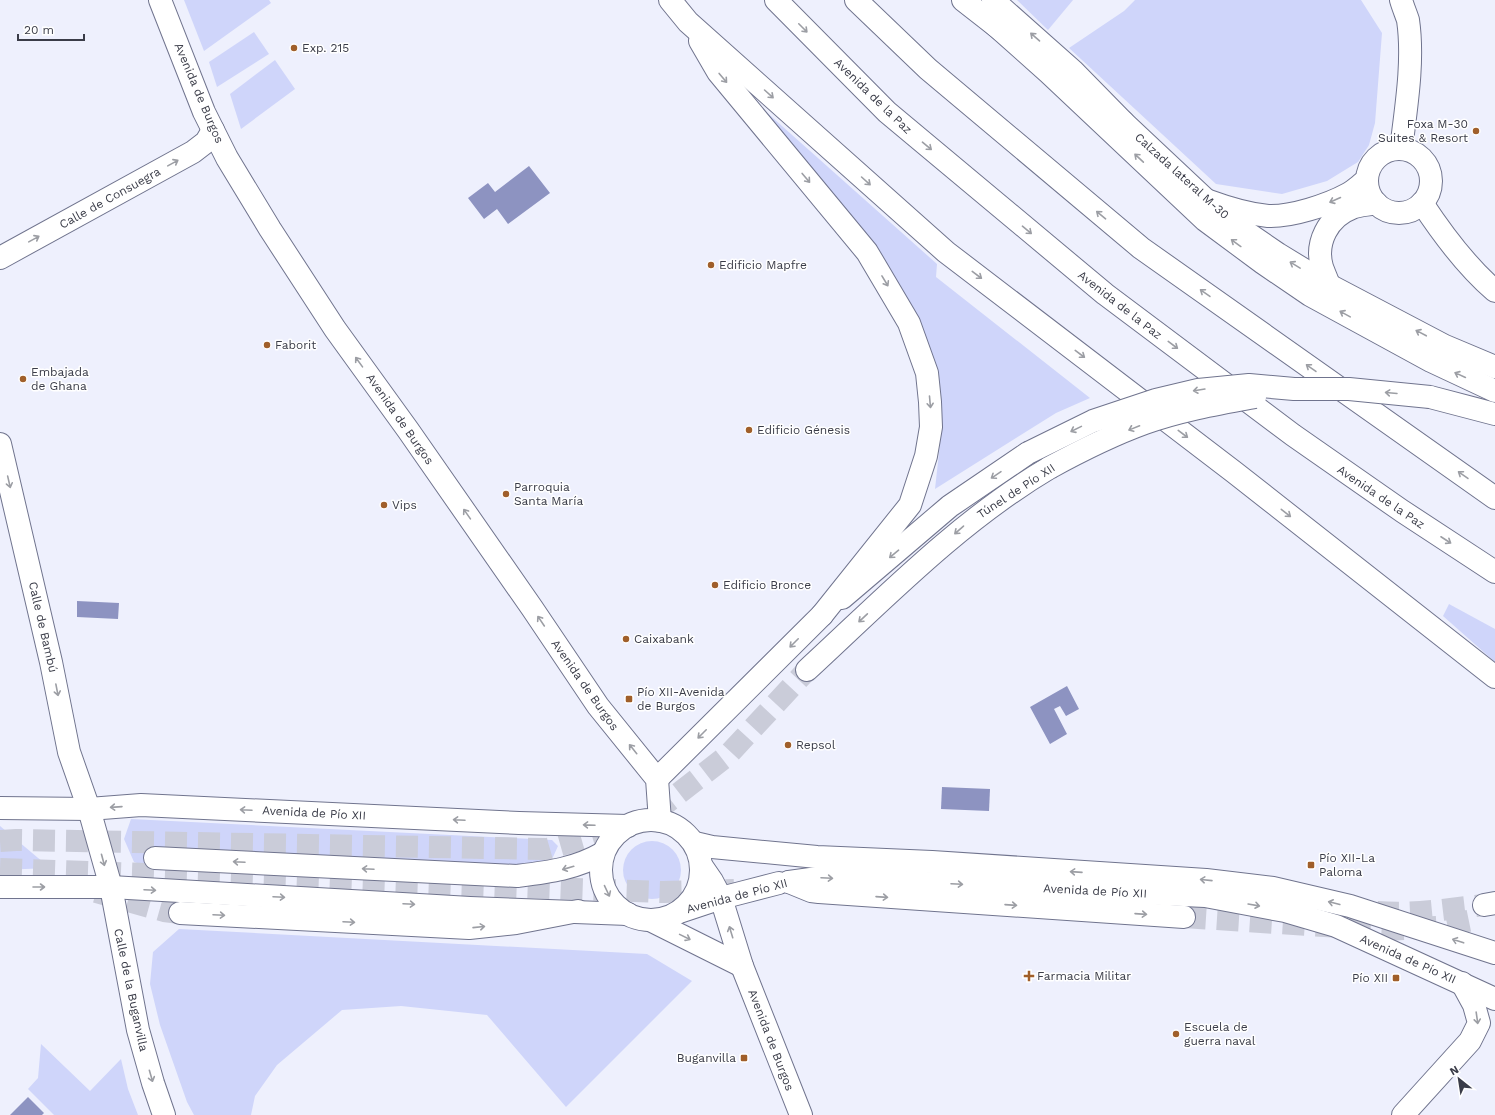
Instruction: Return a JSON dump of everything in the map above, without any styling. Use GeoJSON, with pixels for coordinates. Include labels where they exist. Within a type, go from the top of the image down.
{"type":"FeatureCollection","features":[{"type":"Feature","properties":{"kind":"main road","name":"Avenida de Burgos"},"geometry":{"type":"LineString","coordinates":[[160,0],[204,112],[227,158],[289,259],[335,329],[496,557],[598,706],[657,780]]}},
{"type":"Feature","properties":{"kind":"main road"},"geometry":{"type":"LineString","coordinates":[[670,0],[688,22],[718,72],[868,252],[910,323],[926,373],[930,402],[931,428],[926,456],[910,505],[822,615]]}},
{"type":"Feature","properties":{"kind":"main road","name":"Avenida de la Paz"},"geometry":{"type":"LineString","coordinates":[[776,0],[887,112],[1105,294],[1293,435],[1402,511],[1495,572]]}},
{"type":"Feature","properties":{"kind":"main road"},"geometry":{"type":"LineString","coordinates":[[856,0],[928,69],[1141,248],[1495,498]]}},
{"type":"Feature","properties":{"kind":"main road"},"geometry":{"type":"LineString","coordinates":[[963,0],[1123,122]]}},
{"type":"Feature","properties":{"kind":"main road"},"geometry":{"type":"LineString","coordinates":[[993,0],[1074,71],[1123,122]]}},
{"type":"Feature","properties":{"kind":"main road"},"geometry":{"type":"LineString","coordinates":[[1401,0],[1408,20],[1409,45],[1409,90],[1401,149]]}},
{"type":"Feature","properties":{"kind":"main road"},"geometry":{"type":"LineString","coordinates":[[688,22],[946,252],[1234,472],[1495,678]]}},
{"type":"Feature","properties":{"kind":"main road"},"geometry":{"type":"LineString","coordinates":[[993,24],[1205,220],[1269,267],[1316,299],[1431,361],[1495,392]]}},
{"type":"Feature","properties":{"kind":"main road","name":"Calzada lateral M-30"},"geometry":{"type":"LineString","coordinates":[[1123,122],[1205,199],[1243,230],[1278,254],[1329,285],[1445,346],[1495,367]]}},
{"type":"Feature","properties":{"kind":"main road","name":"Calle de Consuegra"},"geometry":{"type":"LineString","coordinates":[[0,258],[193,152],[206,142],[213,130]]}},
{"type":"Feature","properties":{"kind":"main road"},"geometry":{"type":"LineString","coordinates":[[1401,149],[1410,150],[1425,162],[1430,170],[1431,187],[1428,196],[1414,209],[1404,212],[1394,212],[1384,209],[1376,203],[1371,196],[1367,180],[1369,170],[1374,161],[1382,154],[1391,150],[1401,149]]}},
{"type":"Feature","properties":{"kind":"main road"},"geometry":{"type":"LineString","coordinates":[[1205,199],[1239,211],[1269,216],[1321,206],[1348,194],[1367,180]]}},
{"type":"Feature","properties":{"kind":"main road"},"geometry":{"type":"LineString","coordinates":[[1329,285],[1322,266],[1321,247],[1325,231],[1335,219],[1351,208],[1376,203]]}},
{"type":"Feature","properties":{"kind":"main road"},"geometry":{"type":"LineString","coordinates":[[1422,203],[1462,258],[1495,291]]}},
{"type":"Feature","properties":{"kind":"main road"},"geometry":{"type":"LineString","coordinates":[[660,821],[657,780],[822,615],[950,506],[1028,453],[1093,421],[1156,400],[1198,390],[1249,385],[1294,389],[1349,389],[1430,397],[1495,414]]}},
{"type":"Feature","properties":{"kind":"main road","name":"Túnel de Pío XII"},"geometry":{"type":"LineString","coordinates":[[807,670],[931,554],[966,524],[1022,484],[1049,468],[1099,442],[1146,423],[1183,411],[1294,389]]}},
{"type":"Feature","properties":{"kind":"main road","name":"Calle de Bambú"},"geometry":{"type":"LineString","coordinates":[[0,444],[51,662],[69,752],[89,809],[111,887]]}},
{"type":"Feature","properties":{"kind":"main road","name":"Avenida de Pío XII"},"geometry":{"type":"LineString","coordinates":[[0,808],[89,809],[141,805],[519,823],[628,826]]}},
{"type":"Feature","properties":{"kind":"main road","name":"Avenida de Burgos"},"geometry":{"type":"LineString","coordinates":[[644,821],[660,821],[671,824],[680,829],[690,837],[694,843],[699,854],[701,865],[699,883],[692,899],[679,912],[665,918],[650,920],[639,919],[628,914],[615,905],[606,891],[602,875],[603,853],[617,835],[628,826],[644,821]]}},
{"type":"Feature","properties":{"kind":"main road","name":"Avenida de Pío XII"},"geometry":{"type":"LineString","coordinates":[[694,843],[712,847],[817,857],[932,862],[1206,880],[1273,888],[1350,906],[1495,953]]}},
{"type":"Feature","properties":{"kind":"main road"},"geometry":{"type":"LineString","coordinates":[[155,858],[517,876],[566,869],[591,860],[603,853]]}},
{"type":"Feature","properties":{"kind":"main road","name":"Avenida de Burgos"},"geometry":{"type":"LineString","coordinates":[[701,865],[721,898],[742,966],[801,1115]]}},
{"type":"Feature","properties":{"kind":"main road","name":"Avenida de Pío XII"},"geometry":{"type":"LineString","coordinates":[[679,912],[721,898],[784,883],[818,878],[1205,896],[1285,911],[1336,926],[1495,999]]}},
{"type":"Feature","properties":{"kind":"main road"},"geometry":{"type":"LineString","coordinates":[[784,883],[819,892],[1184,917]]}},
{"type":"Feature","properties":{"kind":"main road"},"geometry":{"type":"LineString","coordinates":[[0,887],[111,887],[462,908],[628,914]]}},
{"type":"Feature","properties":{"kind":"main road","name":"Calle de la Buganvilla"},"geometry":{"type":"LineString","coordinates":[[111,887],[138,1030],[164,1115]]}},
{"type":"Feature","properties":{"kind":"main road"},"geometry":{"type":"LineString","coordinates":[[180,913],[469,928],[516,923],[578,911]]}},
{"type":"Feature","properties":{"kind":"main road","name":"Avenida de Burgos"},"geometry":{"type":"LineString","coordinates":[[650,920],[742,966]]}},
{"type":"Feature","properties":{"kind":"main road"},"geometry":{"type":"LineString","coordinates":[[1403,1115],[1470,1041],[1479,1023],[1474,1005],[1462,983]]}},
{"type":"Feature","properties":{"kind":"shaded area"},"geometry":{"type":"Polygon","coordinates":[[[184,0],[269,0],[271,3],[204,51],[184,0]]]}},
{"type":"Feature","properties":{"kind":"shaded area"},"geometry":{"type":"Polygon","coordinates":[[[1017,0],[1073,0],[1048,30],[1017,0]]]}},
{"type":"Feature","properties":{"kind":"shaded area"},"geometry":{"type":"Polygon","coordinates":[[[1135,0],[1361,0],[1382,33],[1375,123],[1369,145],[1358,162],[1327,181],[1282,194],[1216,184],[1069,48],[1124,11],[1135,0]]]}},
{"type":"Feature","properties":{"kind":"shaded area"},"geometry":{"type":"Polygon","coordinates":[[[254,32],[269,54],[217,87],[209,62],[254,32]]]}},
{"type":"Feature","properties":{"kind":"shaded area"},"geometry":{"type":"Polygon","coordinates":[[[275,60],[295,89],[241,129],[230,94],[275,60]]]}},
{"type":"Feature","properties":{"kind":"shaded area"},"geometry":{"type":"Polygon","coordinates":[[[764,110],[937,264],[936,277],[1090,398],[1056,413],[935,489],[940,444],[940,399],[931,356],[764,110]]]}},
{"type":"Feature","properties":{"kind":"shaded area"},"geometry":{"type":"Polygon","coordinates":[[[529,166],[550,193],[508,224],[497,209],[484,219],[468,198],[488,183],[495,192],[529,166]]]}},
{"type":"Feature","properties":{"kind":"shaded area"},"geometry":{"type":"Polygon","coordinates":[[[77,601],[119,603],[118,619],[77,617],[77,601]]]}},
{"type":"Feature","properties":{"kind":"shaded area"},"geometry":{"type":"Polygon","coordinates":[[[1449,604],[1495,629],[1495,662],[1443,616],[1449,604]]]}},
{"type":"Feature","properties":{"kind":"shaded area"},"geometry":{"type":"Polygon","coordinates":[[[1067,686],[1079,709],[1066,716],[1060,706],[1054,709],[1067,734],[1050,744],[1030,707],[1067,686]]]}},
{"type":"Feature","properties":{"kind":"shaded area"},"geometry":{"type":"Polygon","coordinates":[[[942,787],[990,789],[989,811],[941,809],[942,787]]]}},
{"type":"Feature","properties":{"kind":"shaded area"},"geometry":{"type":"Polygon","coordinates":[[[131,819],[552,840],[558,846],[553,857],[533,866],[508,868],[148,848],[148,867],[134,862],[124,839],[131,819]]]}},
{"type":"Feature","properties":{"kind":"shaded area"},"geometry":{"type":"Polygon","coordinates":[[[0,826],[50,868],[0,870],[0,826]]]}},
{"type":"Feature","properties":{"kind":"shaded area"},"geometry":{"type":"Polygon","coordinates":[[[646,841],[658,841],[673,849],[681,864],[681,876],[673,891],[658,899],[646,899],[631,891],[623,876],[623,864],[631,849],[646,841]]]}},
{"type":"Feature","properties":{"kind":"shaded area"},"geometry":{"type":"Polygon","coordinates":[[[179,929],[647,954],[692,981],[566,1107],[487,1015],[401,1006],[342,1010],[277,1065],[255,1096],[251,1115],[194,1115],[187,1102],[160,1025],[150,984],[153,952],[179,929]]]}},
{"type":"Feature","properties":{"kind":"shaded area"},"geometry":{"type":"Polygon","coordinates":[[[41,1044],[90,1091],[121,1059],[128,1089],[138,1115],[54,1115],[28,1089],[38,1078],[41,1044]]]}},
{"type":"Feature","properties":{"kind":"shaded area"},"geometry":{"type":"Polygon","coordinates":[[[28,1097],[44,1113],[42,1115],[10,1115],[28,1097]]]}},
{"type":"Feature","properties":{"kind":"tunnel"},"geometry":{"type":"LineString","coordinates":[[0,841],[16,840],[547,849],[642,822],[728,755],[807,670]]}},
{"type":"Feature","properties":{"kind":"tunnel"},"geometry":{"type":"LineString","coordinates":[[0,869],[663,892],[734,890]]}},
{"type":"Feature","properties":{"kind":"tunnel"},"geometry":{"type":"LineString","coordinates":[[96,892],[164,911],[180,913]]}},
{"type":"Feature","properties":{"kind":"tunnel"},"geometry":{"type":"LineString","coordinates":[[1377,912],[1417,912],[1484,905]]}},
{"type":"Feature","properties":{"kind":"tunnel"},"geometry":{"type":"LineString","coordinates":[[1184,917],[1386,930],[1438,927],[1477,919]]}},
{"type":"Feature","properties":{"kind":"place","name":"Exp. 215"},"geometry":{"type":"Point","coordinates":[294,48]}},
{"type":"Feature","properties":{"kind":"place","name":"Foxa M-30 Suites & Resort"},"geometry":{"type":"Point","coordinates":[1476,131]}},
{"type":"Feature","properties":{"kind":"place","name":"Edificio Mapfre"},"geometry":{"type":"Point","coordinates":[711,265]}},
{"type":"Feature","properties":{"kind":"place","name":"Faborit"},"geometry":{"type":"Point","coordinates":[267,345]}},
{"type":"Feature","properties":{"kind":"place","name":"Embajada de Ghana"},"geometry":{"type":"Point","coordinates":[23,379]}},
{"type":"Feature","properties":{"kind":"place","name":"Edificio Génesis"},"geometry":{"type":"Point","coordinates":[749,430]}},
{"type":"Feature","properties":{"kind":"place","name":"Parroquia Santa María"},"geometry":{"type":"Point","coordinates":[506,494]}},
{"type":"Feature","properties":{"kind":"place","name":"Vips"},"geometry":{"type":"Point","coordinates":[384,505]}},
{"type":"Feature","properties":{"kind":"place","name":"Edificio Bronce"},"geometry":{"type":"Point","coordinates":[715,585]}},
{"type":"Feature","properties":{"kind":"place","name":"Caixabank"},"geometry":{"type":"Point","coordinates":[626,639]}},
{"type":"Feature","properties":{"kind":"place","name":"Pío XII-Avenida de Burgos"},"geometry":{"type":"Point","coordinates":[629,699]}},
{"type":"Feature","properties":{"kind":"place","name":"Repsol"},"geometry":{"type":"Point","coordinates":[788,745]}},
{"type":"Feature","properties":{"kind":"place","name":"Pío XII-La Paloma"},"geometry":{"type":"Point","coordinates":[1311,865]}},
{"type":"Feature","properties":{"kind":"place","name":"Farmacia Militar"},"geometry":{"type":"Point","coordinates":[1029,976]}},
{"type":"Feature","properties":{"kind":"place","name":"Pío XII"},"geometry":{"type":"Point","coordinates":[1396,978]}},
{"type":"Feature","properties":{"kind":"place","name":"Escuela de guerra naval"},"geometry":{"type":"Point","coordinates":[1176,1034]}},
{"type":"Feature","properties":{"kind":"place","name":"Buganvilla"},"geometry":{"type":"Point","coordinates":[744,1058]}}]}
